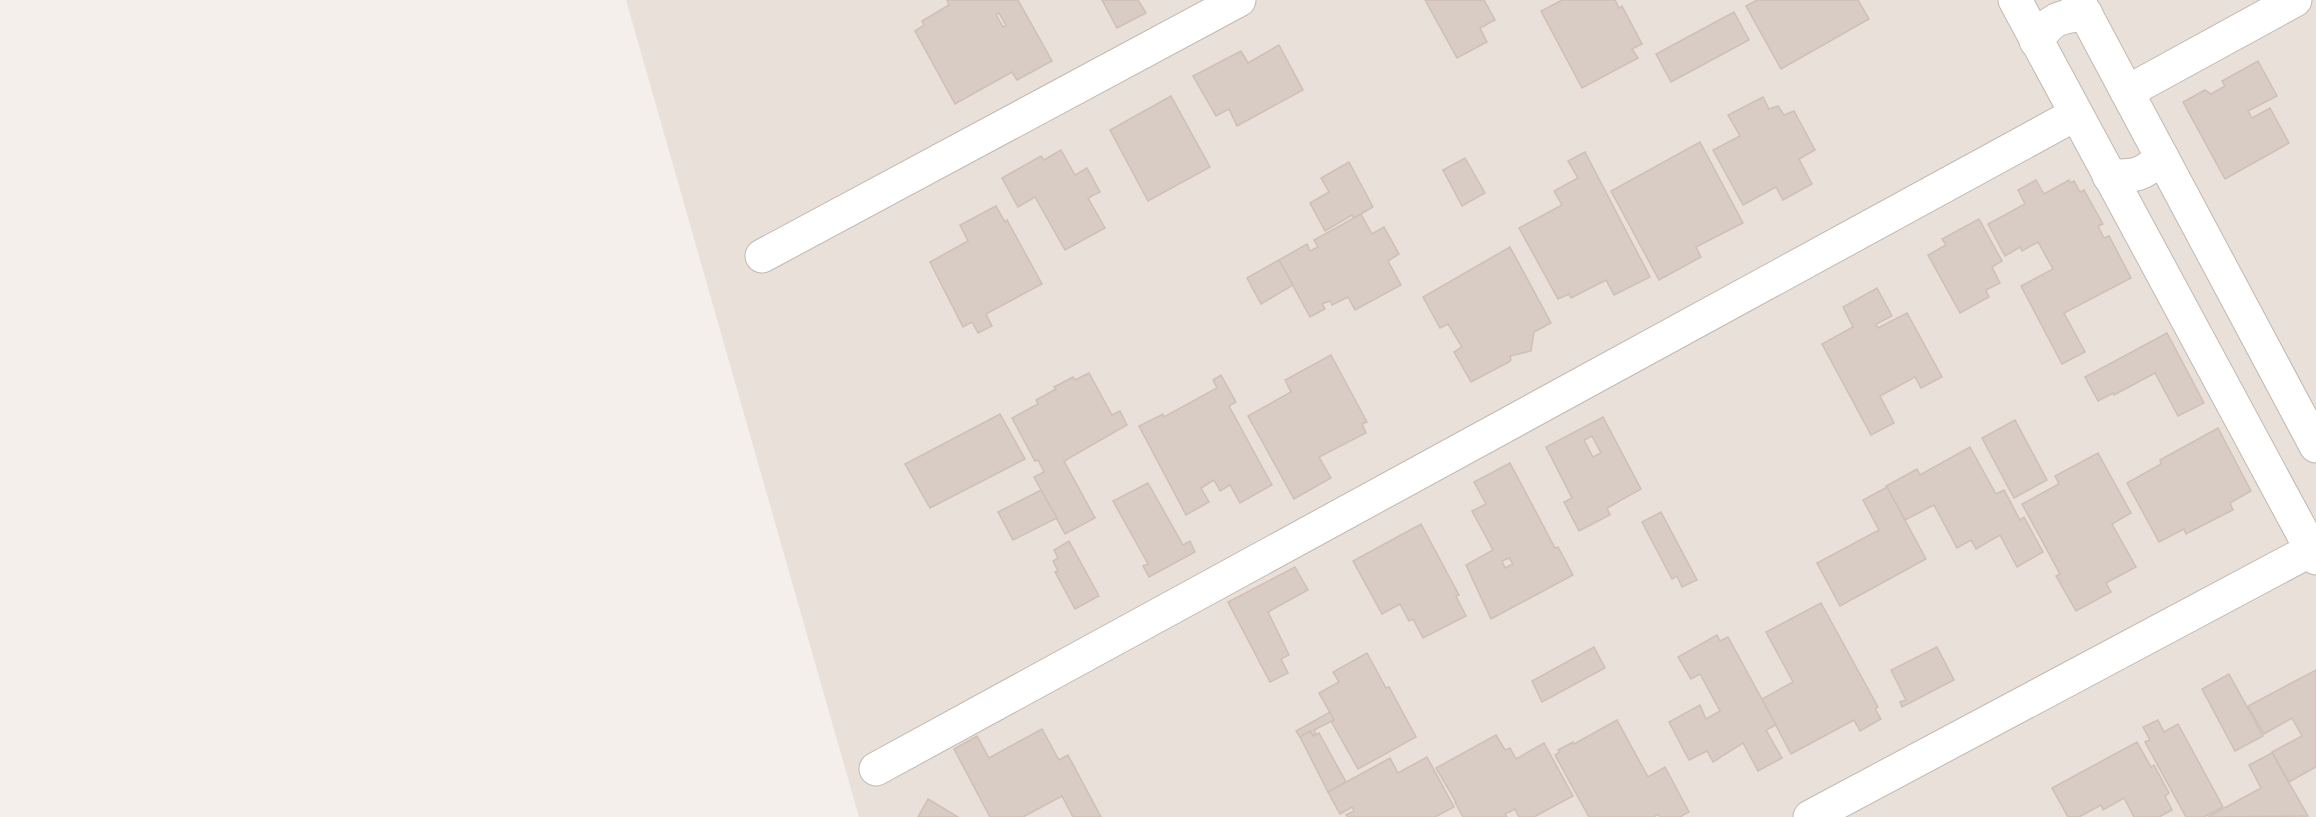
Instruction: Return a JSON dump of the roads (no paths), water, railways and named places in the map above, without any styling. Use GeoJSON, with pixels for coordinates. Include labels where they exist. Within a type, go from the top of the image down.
{"type":"FeatureCollection","features":[{"type":"Feature","properties":{"kind":"street"},"geometry":{"type":"LineString","coordinates":[[762,256],[1239,0]]}},
{"type":"Feature","properties":{"kind":"street"},"geometry":{"type":"LineString","coordinates":[[1810,817],[2314,554],[2015,0]]}},
{"type":"Feature","properties":{"kind":"street"},"geometry":{"type":"LineString","coordinates":[[2127,92],[2295,0]]}},
{"type":"Feature","properties":{"kind":"street"},"geometry":{"type":"LineString","coordinates":[[2036,41],[2050,22],[2082,7],[2315,444]]}},
{"type":"Feature","properties":{"kind":"street"},"geometry":{"type":"LineString","coordinates":[[876,769],[2076,114]]}},
{"type":"Feature","properties":{"kind":"street"},"geometry":{"type":"LineString","coordinates":[[2109,176],[2136,176],[2149,170],[2162,157]]}},
{"type":"Feature","properties":{"kind":"street"},"geometry":{"type":"LineString","coordinates":[[2266,466],[2281,446],[2297,442],[2315,444]]}}]}
